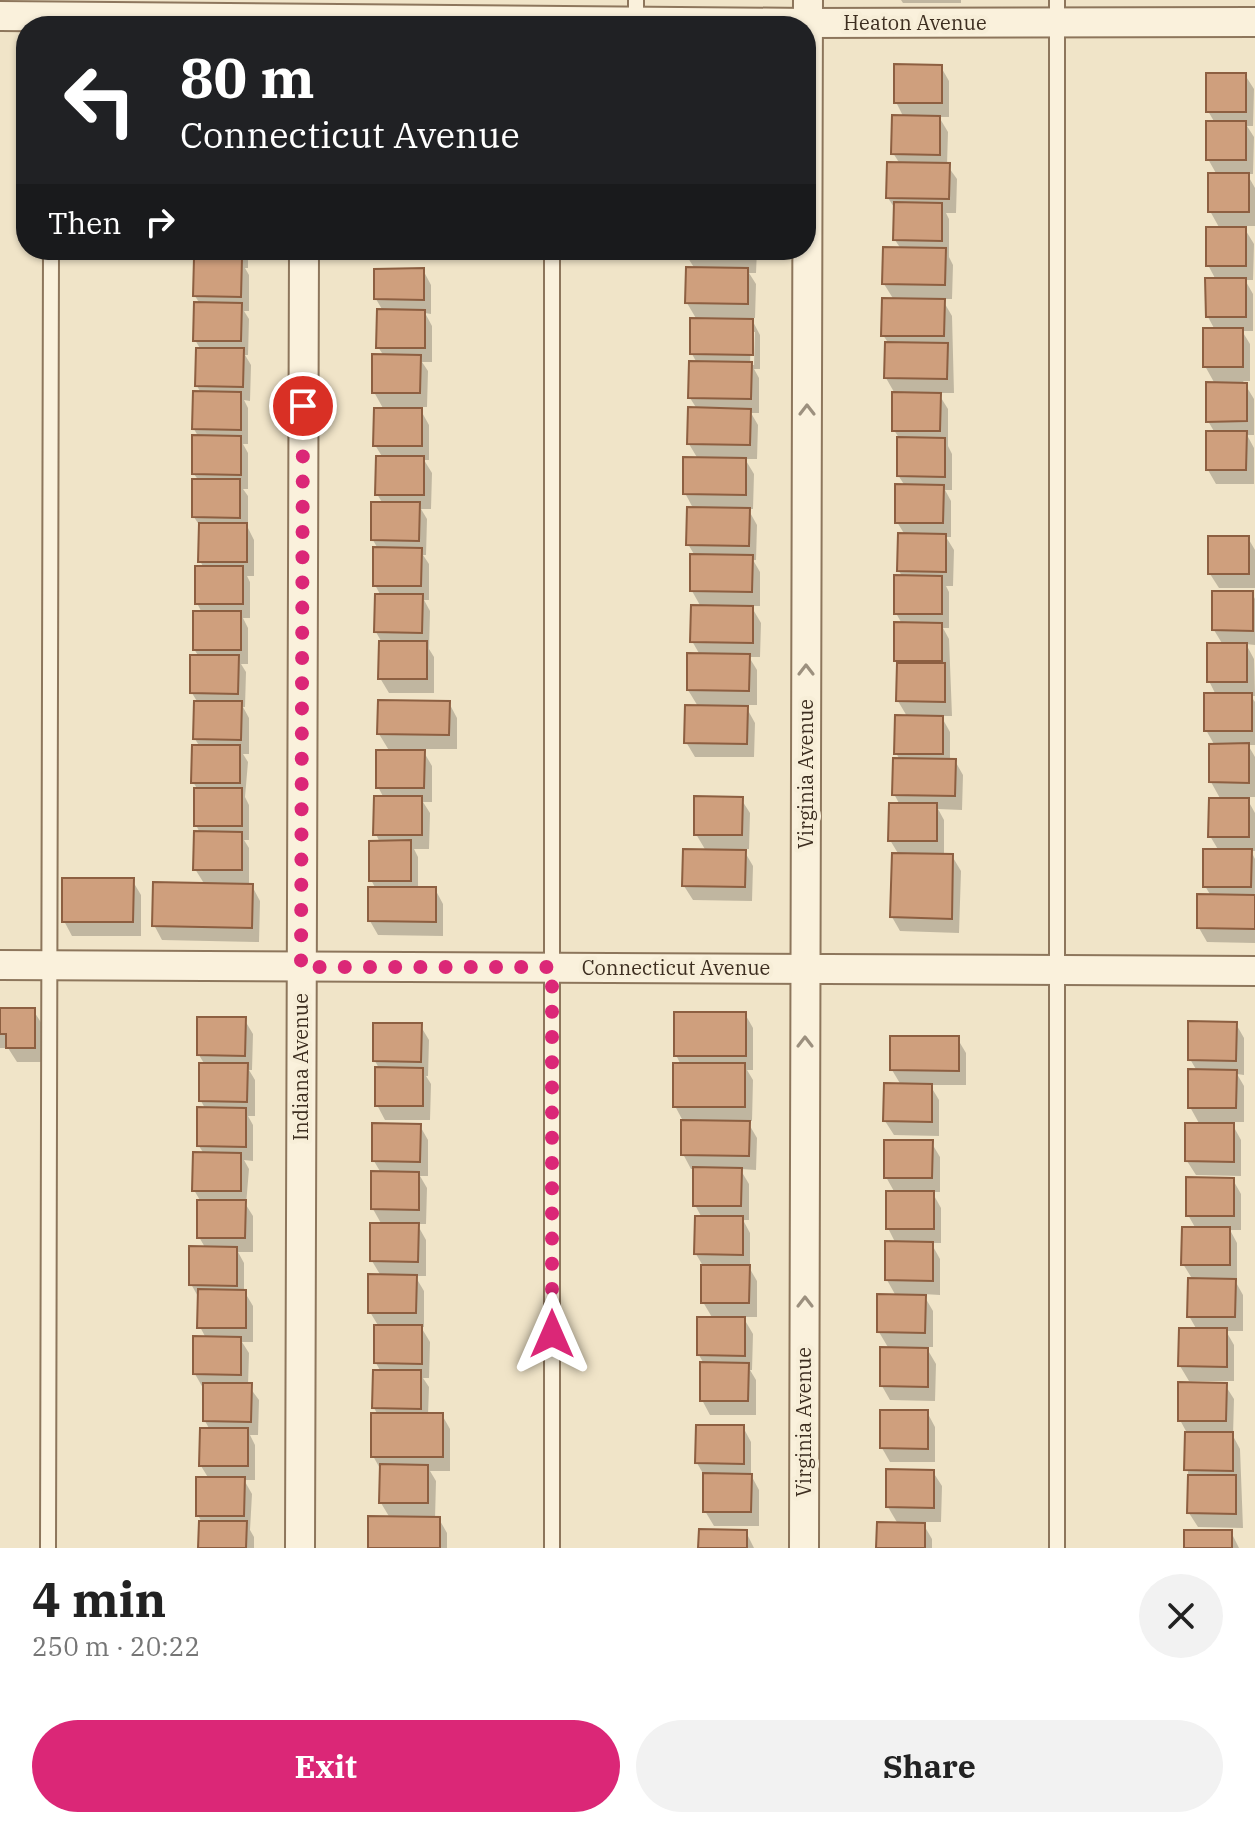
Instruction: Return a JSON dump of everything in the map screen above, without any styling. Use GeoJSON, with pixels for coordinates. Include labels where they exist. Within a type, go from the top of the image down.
{"type":"FeatureCollection","features":[{"type":"Feature","properties":{"kind":"street","name":"Heaton Avenue"},"geometry":{"type":"LineString","coordinates":[[601,16],[636,11],[1057,11],[1255,22]]}},
{"type":"Feature","properties":{"kind":"street","name":"Heaton Avenue"},"geometry":{"type":"LineString","coordinates":[[0,16],[335,16]]}},
{"type":"Feature","properties":{"kind":"street","name":"Indiana Avenue"},"geometry":{"type":"LineString","coordinates":[[300,1548],[304,260]]}},
{"type":"Feature","properties":{"kind":"street","name":"Virginia Avenue"},"geometry":{"type":"LineString","coordinates":[[804,1548],[807,260]]}},
{"type":"Feature","properties":{"kind":"street","name":"Connecticut Avenue"},"geometry":{"type":"LineString","coordinates":[[0,965],[1255,971]]}},
{"type":"Feature","properties":{"kind":"lane"},"geometry":{"type":"LineString","coordinates":[[1057,11],[1057,1548]]}},
{"type":"Feature","properties":{"kind":"lane"},"geometry":{"type":"LineString","coordinates":[[48,1548],[51,260]]}},
{"type":"Feature","properties":{"kind":"lane"},"geometry":{"type":"LineString","coordinates":[[552,260],[552,1548]]}},
{"type":"Feature","properties":{"kind":"building"},"geometry":{"type":"Polygon","coordinates":[[[894,64],[942,65],[942,103],[894,103],[894,64]]]}},
{"type":"Feature","properties":{"kind":"building"},"geometry":{"type":"Polygon","coordinates":[[[1206,73],[1246,73],[1246,112],[1206,112],[1206,73]]]}},
{"type":"Feature","properties":{"kind":"building"},"geometry":{"type":"Polygon","coordinates":[[[892,115],[940,116],[940,155],[891,154],[892,115]]]}},
{"type":"Feature","properties":{"kind":"building"},"geometry":{"type":"Polygon","coordinates":[[[1206,121],[1246,121],[1246,160],[1206,160],[1206,121]]]}},
{"type":"Feature","properties":{"kind":"building"},"geometry":{"type":"Polygon","coordinates":[[[887,162],[950,163],[949,199],[886,198],[887,162]]]}},
{"type":"Feature","properties":{"kind":"building"},"geometry":{"type":"Polygon","coordinates":[[[1208,173],[1249,173],[1249,212],[1208,212],[1208,173]]]}},
{"type":"Feature","properties":{"kind":"building"},"geometry":{"type":"Polygon","coordinates":[[[894,202],[942,203],[942,241],[893,240],[894,202]]]}},
{"type":"Feature","properties":{"kind":"building"},"geometry":{"type":"Polygon","coordinates":[[[1206,227],[1246,227],[1246,266],[1206,266],[1206,227]]]}},
{"type":"Feature","properties":{"kind":"building"},"geometry":{"type":"Polygon","coordinates":[[[883,247],[946,248],[945,285],[882,284],[883,247]]]}},
{"type":"Feature","properties":{"kind":"building"},"geometry":{"type":"Polygon","coordinates":[[[194,260],[242,260],[241,297],[193,296],[194,260]]]}},
{"type":"Feature","properties":{"kind":"building"},"geometry":{"type":"Polygon","coordinates":[[[686,267],[748,268],[748,304],[685,303],[686,267]]]}},
{"type":"Feature","properties":{"kind":"building"},"geometry":{"type":"Polygon","coordinates":[[[424,268],[424,300],[374,299],[374,269],[424,268]]]}},
{"type":"Feature","properties":{"kind":"building"},"geometry":{"type":"Polygon","coordinates":[[[1205,278],[1246,278],[1246,317],[1206,317],[1205,278]]]}},
{"type":"Feature","properties":{"kind":"building"},"geometry":{"type":"Polygon","coordinates":[[[882,298],[945,299],[944,336],[881,336],[882,298]]]}},
{"type":"Feature","properties":{"kind":"building"},"geometry":{"type":"Polygon","coordinates":[[[194,302],[242,303],[241,341],[193,341],[194,302]]]}},
{"type":"Feature","properties":{"kind":"building"},"geometry":{"type":"Polygon","coordinates":[[[377,309],[425,310],[425,348],[376,348],[377,309]]]}},
{"type":"Feature","properties":{"kind":"building"},"geometry":{"type":"Polygon","coordinates":[[[690,318],[753,319],[753,355],[690,354],[690,318]]]}},
{"type":"Feature","properties":{"kind":"building"},"geometry":{"type":"Polygon","coordinates":[[[1203,328],[1243,328],[1243,367],[1203,367],[1203,328]]]}},
{"type":"Feature","properties":{"kind":"building"},"geometry":{"type":"Polygon","coordinates":[[[885,342],[948,343],[947,379],[884,378],[885,342]]]}},
{"type":"Feature","properties":{"kind":"building"},"geometry":{"type":"Polygon","coordinates":[[[196,348],[244,348],[243,387],[195,386],[196,348]]]}},
{"type":"Feature","properties":{"kind":"building"},"geometry":{"type":"Polygon","coordinates":[[[372,354],[421,355],[420,393],[372,393],[372,354]]]}},
{"type":"Feature","properties":{"kind":"building"},"geometry":{"type":"Polygon","coordinates":[[[689,361],[752,362],[751,399],[688,398],[689,361]]]}},
{"type":"Feature","properties":{"kind":"building"},"geometry":{"type":"Polygon","coordinates":[[[1206,382],[1247,383],[1247,421],[1206,422],[1206,382]]]}},
{"type":"Feature","properties":{"kind":"building"},"geometry":{"type":"Polygon","coordinates":[[[193,391],[241,392],[241,430],[192,429],[193,391]]]}},
{"type":"Feature","properties":{"kind":"building"},"geometry":{"type":"Polygon","coordinates":[[[892,392],[941,393],[940,431],[892,431],[892,392]]]}},
{"type":"Feature","properties":{"kind":"building"},"geometry":{"type":"Polygon","coordinates":[[[688,407],[751,409],[750,445],[687,444],[688,407]]]}},
{"type":"Feature","properties":{"kind":"building"},"geometry":{"type":"Polygon","coordinates":[[[374,408],[422,408],[422,446],[373,446],[374,408]]]}},
{"type":"Feature","properties":{"kind":"building"},"geometry":{"type":"Polygon","coordinates":[[[1206,431],[1247,431],[1246,470],[1206,470],[1206,431]]]}},
{"type":"Feature","properties":{"kind":"building"},"geometry":{"type":"Polygon","coordinates":[[[192,435],[241,436],[241,475],[192,474],[192,435]]]}},
{"type":"Feature","properties":{"kind":"building"},"geometry":{"type":"Polygon","coordinates":[[[897,437],[945,438],[945,477],[897,476],[897,437]]]}},
{"type":"Feature","properties":{"kind":"building"},"geometry":{"type":"Polygon","coordinates":[[[376,456],[424,456],[424,495],[375,495],[376,456]]]}},
{"type":"Feature","properties":{"kind":"building"},"geometry":{"type":"Polygon","coordinates":[[[683,457],[746,458],[746,495],[683,494],[683,457]]]}},
{"type":"Feature","properties":{"kind":"building"},"geometry":{"type":"Polygon","coordinates":[[[192,479],[240,479],[240,518],[192,517],[192,479]]]}},
{"type":"Feature","properties":{"kind":"building"},"geometry":{"type":"Polygon","coordinates":[[[895,484],[944,485],[943,523],[895,523],[895,484]]]}},
{"type":"Feature","properties":{"kind":"building"},"geometry":{"type":"Polygon","coordinates":[[[371,502],[420,502],[419,541],[371,540],[371,502]]]}},
{"type":"Feature","properties":{"kind":"building"},"geometry":{"type":"Polygon","coordinates":[[[687,507],[750,508],[749,546],[686,545],[687,507]]]}},
{"type":"Feature","properties":{"kind":"building"},"geometry":{"type":"Polygon","coordinates":[[[199,523],[247,523],[247,562],[198,562],[199,523]]]}},
{"type":"Feature","properties":{"kind":"building"},"geometry":{"type":"Polygon","coordinates":[[[898,533],[946,534],[946,572],[897,571],[898,533]]]}},
{"type":"Feature","properties":{"kind":"building"},"geometry":{"type":"Polygon","coordinates":[[[1208,536],[1249,536],[1249,574],[1208,574],[1208,536]]]}},
{"type":"Feature","properties":{"kind":"building"},"geometry":{"type":"Polygon","coordinates":[[[373,547],[422,548],[421,586],[373,586],[373,547]]]}},
{"type":"Feature","properties":{"kind":"building"},"geometry":{"type":"Polygon","coordinates":[[[690,554],[753,555],[752,592],[690,591],[690,554]]]}},
{"type":"Feature","properties":{"kind":"building"},"geometry":{"type":"Polygon","coordinates":[[[195,566],[243,566],[243,604],[195,604],[195,566]]]}},
{"type":"Feature","properties":{"kind":"building"},"geometry":{"type":"Polygon","coordinates":[[[894,575],[942,576],[942,614],[894,614],[894,575]]]}},
{"type":"Feature","properties":{"kind":"building"},"geometry":{"type":"Polygon","coordinates":[[[1212,591],[1253,591],[1253,631],[1212,630],[1212,591]]]}},
{"type":"Feature","properties":{"kind":"building"},"geometry":{"type":"Polygon","coordinates":[[[375,594],[423,594],[422,633],[374,632],[375,594]]]}},
{"type":"Feature","properties":{"kind":"building"},"geometry":{"type":"Polygon","coordinates":[[[691,605],[753,606],[753,643],[690,642],[691,605]]]}},
{"type":"Feature","properties":{"kind":"building"},"geometry":{"type":"Polygon","coordinates":[[[193,611],[241,611],[241,650],[193,650],[193,611]]]}},
{"type":"Feature","properties":{"kind":"building"},"geometry":{"type":"Polygon","coordinates":[[[894,622],[942,623],[942,661],[894,661],[894,622]]]}},
{"type":"Feature","properties":{"kind":"building"},"geometry":{"type":"Polygon","coordinates":[[[379,641],[427,641],[427,679],[378,679],[379,641]]]}},
{"type":"Feature","properties":{"kind":"building"},"geometry":{"type":"Polygon","coordinates":[[[1207,643],[1247,643],[1247,682],[1207,682],[1207,643]]]}},
{"type":"Feature","properties":{"kind":"building"},"geometry":{"type":"Polygon","coordinates":[[[687,653],[750,654],[749,691],[687,690],[687,653]]]}},
{"type":"Feature","properties":{"kind":"building"},"geometry":{"type":"Polygon","coordinates":[[[190,655],[239,655],[238,694],[190,693],[190,655]]]}},
{"type":"Feature","properties":{"kind":"building"},"geometry":{"type":"Polygon","coordinates":[[[897,663],[945,663],[945,702],[896,701],[897,663]]]}},
{"type":"Feature","properties":{"kind":"building"},"geometry":{"type":"Polygon","coordinates":[[[1204,693],[1252,693],[1252,731],[1204,731],[1204,693]]]}},
{"type":"Feature","properties":{"kind":"building"},"geometry":{"type":"Polygon","coordinates":[[[378,700],[450,701],[449,735],[377,734],[378,700]]]}},
{"type":"Feature","properties":{"kind":"building"},"geometry":{"type":"Polygon","coordinates":[[[194,701],[242,701],[241,740],[193,739],[194,701]]]}},
{"type":"Feature","properties":{"kind":"building"},"geometry":{"type":"Polygon","coordinates":[[[685,705],[748,706],[747,744],[684,743],[685,705]]]}},
{"type":"Feature","properties":{"kind":"building"},"geometry":{"type":"Polygon","coordinates":[[[895,715],[943,716],[943,754],[894,754],[895,715]]]}},
{"type":"Feature","properties":{"kind":"building"},"geometry":{"type":"Polygon","coordinates":[[[1249,743],[1249,783],[1209,782],[1209,744],[1249,743]]]}},
{"type":"Feature","properties":{"kind":"building"},"geometry":{"type":"Polygon","coordinates":[[[192,745],[240,745],[240,783],[191,783],[192,745]]]}},
{"type":"Feature","properties":{"kind":"building"},"geometry":{"type":"Polygon","coordinates":[[[376,750],[425,750],[424,788],[376,788],[376,750]]]}},
{"type":"Feature","properties":{"kind":"building"},"geometry":{"type":"Polygon","coordinates":[[[893,758],[956,759],[955,796],[892,795],[893,758]]]}},
{"type":"Feature","properties":{"kind":"building"},"geometry":{"type":"Polygon","coordinates":[[[194,788],[242,788],[242,826],[194,826],[194,788]]]}},
{"type":"Feature","properties":{"kind":"building"},"geometry":{"type":"Polygon","coordinates":[[[374,796],[422,796],[422,835],[373,835],[374,796]]]}},
{"type":"Feature","properties":{"kind":"building"},"geometry":{"type":"Polygon","coordinates":[[[694,796],[743,797],[742,835],[694,835],[694,796]]]}},
{"type":"Feature","properties":{"kind":"building"},"geometry":{"type":"Polygon","coordinates":[[[1209,798],[1249,798],[1249,837],[1208,837],[1209,798]]]}},
{"type":"Feature","properties":{"kind":"building"},"geometry":{"type":"Polygon","coordinates":[[[889,803],[937,803],[937,841],[888,841],[889,803]]]}},
{"type":"Feature","properties":{"kind":"building"},"geometry":{"type":"Polygon","coordinates":[[[194,831],[242,832],[242,870],[193,870],[194,831]]]}},
{"type":"Feature","properties":{"kind":"building"},"geometry":{"type":"Polygon","coordinates":[[[411,840],[411,881],[369,881],[369,841],[411,840]]]}},
{"type":"Feature","properties":{"kind":"building"},"geometry":{"type":"Polygon","coordinates":[[[683,849],[746,850],[745,887],[682,886],[683,849]]]}},
{"type":"Feature","properties":{"kind":"building"},"geometry":{"type":"Polygon","coordinates":[[[1203,849],[1252,849],[1251,887],[1203,887],[1203,849]]]}},
{"type":"Feature","properties":{"kind":"building"},"geometry":{"type":"Polygon","coordinates":[[[892,853],[953,854],[952,919],[890,917],[892,853]]]}},
{"type":"Feature","properties":{"kind":"building"},"geometry":{"type":"Polygon","coordinates":[[[62,878],[134,878],[133,922],[62,922],[62,878]]]}},
{"type":"Feature","properties":{"kind":"building"},"geometry":{"type":"Polygon","coordinates":[[[153,882],[253,884],[252,928],[152,926],[153,882]]]}},
{"type":"Feature","properties":{"kind":"building"},"geometry":{"type":"Polygon","coordinates":[[[368,887],[436,887],[436,922],[368,921],[368,887]]]}},
{"type":"Feature","properties":{"kind":"building"},"geometry":{"type":"Polygon","coordinates":[[[1197,894],[1255,895],[1255,929],[1197,928],[1197,894]]]}},
{"type":"Feature","properties":{"kind":"building"},"geometry":{"type":"Polygon","coordinates":[[[0,1008],[35,1008],[35,1048],[6,1048],[6,1034],[0,1034],[0,1008]]]}},
{"type":"Feature","properties":{"kind":"building"},"geometry":{"type":"Polygon","coordinates":[[[674,1012],[746,1012],[746,1056],[674,1056],[674,1012]]]}},
{"type":"Feature","properties":{"kind":"building"},"geometry":{"type":"Polygon","coordinates":[[[197,1017],[246,1017],[245,1056],[197,1055],[197,1017]]]}},
{"type":"Feature","properties":{"kind":"building"},"geometry":{"type":"Polygon","coordinates":[[[1188,1021],[1237,1022],[1236,1061],[1188,1060],[1188,1021]]]}},
{"type":"Feature","properties":{"kind":"building"},"geometry":{"type":"Polygon","coordinates":[[[373,1023],[422,1023],[421,1062],[373,1061],[373,1023]]]}},
{"type":"Feature","properties":{"kind":"building"},"geometry":{"type":"Polygon","coordinates":[[[890,1036],[959,1036],[959,1071],[890,1070],[890,1036]]]}},
{"type":"Feature","properties":{"kind":"building"},"geometry":{"type":"Polygon","coordinates":[[[199,1063],[248,1063],[247,1102],[199,1101],[199,1063]]]}},
{"type":"Feature","properties":{"kind":"building"},"geometry":{"type":"Polygon","coordinates":[[[673,1063],[745,1063],[745,1107],[673,1107],[673,1063]]]}},
{"type":"Feature","properties":{"kind":"building"},"geometry":{"type":"Polygon","coordinates":[[[375,1067],[423,1068],[423,1106],[375,1106],[375,1067]]]}},
{"type":"Feature","properties":{"kind":"building"},"geometry":{"type":"Polygon","coordinates":[[[1188,1069],[1237,1070],[1236,1108],[1188,1108],[1188,1069]]]}},
{"type":"Feature","properties":{"kind":"building"},"geometry":{"type":"Polygon","coordinates":[[[884,1083],[932,1084],[932,1122],[883,1121],[884,1083]]]}},
{"type":"Feature","properties":{"kind":"building"},"geometry":{"type":"Polygon","coordinates":[[[197,1107],[246,1108],[246,1147],[197,1146],[197,1107]]]}},
{"type":"Feature","properties":{"kind":"building"},"geometry":{"type":"Polygon","coordinates":[[[681,1120],[750,1121],[749,1156],[681,1155],[681,1120]]]}},
{"type":"Feature","properties":{"kind":"building"},"geometry":{"type":"Polygon","coordinates":[[[372,1123],[421,1124],[420,1162],[372,1161],[372,1123]]]}},
{"type":"Feature","properties":{"kind":"building"},"geometry":{"type":"Polygon","coordinates":[[[1185,1123],[1234,1123],[1234,1162],[1185,1161],[1185,1123]]]}},
{"type":"Feature","properties":{"kind":"building"},"geometry":{"type":"Polygon","coordinates":[[[884,1140],[933,1140],[932,1178],[884,1178],[884,1140]]]}},
{"type":"Feature","properties":{"kind":"building"},"geometry":{"type":"Polygon","coordinates":[[[193,1152],[241,1153],[241,1191],[192,1191],[193,1152]]]}},
{"type":"Feature","properties":{"kind":"building"},"geometry":{"type":"Polygon","coordinates":[[[693,1167],[742,1168],[741,1206],[693,1206],[693,1167]]]}},
{"type":"Feature","properties":{"kind":"building"},"geometry":{"type":"Polygon","coordinates":[[[371,1171],[419,1172],[419,1210],[371,1209],[371,1171]]]}},
{"type":"Feature","properties":{"kind":"building"},"geometry":{"type":"Polygon","coordinates":[[[1186,1177],[1234,1178],[1234,1216],[1186,1216],[1186,1177]]]}},
{"type":"Feature","properties":{"kind":"building"},"geometry":{"type":"Polygon","coordinates":[[[886,1191],[934,1191],[934,1229],[886,1229],[886,1191]]]}},
{"type":"Feature","properties":{"kind":"building"},"geometry":{"type":"Polygon","coordinates":[[[197,1200],[246,1200],[245,1238],[197,1238],[197,1200]]]}},
{"type":"Feature","properties":{"kind":"building"},"geometry":{"type":"Polygon","coordinates":[[[695,1216],[743,1216],[743,1255],[694,1254],[695,1216]]]}},
{"type":"Feature","properties":{"kind":"building"},"geometry":{"type":"Polygon","coordinates":[[[370,1223],[419,1223],[418,1262],[370,1261],[370,1223]]]}},
{"type":"Feature","properties":{"kind":"building"},"geometry":{"type":"Polygon","coordinates":[[[1182,1227],[1230,1227],[1230,1265],[1181,1265],[1182,1227]]]}},
{"type":"Feature","properties":{"kind":"building"},"geometry":{"type":"Polygon","coordinates":[[[885,1241],[933,1242],[933,1281],[885,1280],[885,1241]]]}},
{"type":"Feature","properties":{"kind":"building"},"geometry":{"type":"Polygon","coordinates":[[[189,1246],[237,1247],[237,1286],[189,1285],[189,1246]]]}},
{"type":"Feature","properties":{"kind":"building"},"geometry":{"type":"Polygon","coordinates":[[[701,1265],[750,1265],[749,1303],[701,1303],[701,1265]]]}},
{"type":"Feature","properties":{"kind":"building"},"geometry":{"type":"Polygon","coordinates":[[[368,1274],[417,1275],[416,1313],[368,1313],[368,1274]]]}},
{"type":"Feature","properties":{"kind":"building"},"geometry":{"type":"Polygon","coordinates":[[[1188,1278],[1236,1279],[1235,1317],[1187,1317],[1188,1278]]]}},
{"type":"Feature","properties":{"kind":"building"},"geometry":{"type":"Polygon","coordinates":[[[198,1289],[246,1290],[246,1328],[197,1328],[198,1289]]]}},
{"type":"Feature","properties":{"kind":"building"},"geometry":{"type":"Polygon","coordinates":[[[877,1294],[926,1295],[925,1333],[877,1332],[877,1294]]]}},
{"type":"Feature","properties":{"kind":"building"},"geometry":{"type":"Polygon","coordinates":[[[697,1317],[745,1317],[745,1356],[697,1355],[697,1317]]]}},
{"type":"Feature","properties":{"kind":"building"},"geometry":{"type":"Polygon","coordinates":[[[374,1325],[422,1325],[422,1364],[374,1363],[374,1325]]]}},
{"type":"Feature","properties":{"kind":"building"},"geometry":{"type":"Polygon","coordinates":[[[1179,1328],[1227,1328],[1227,1367],[1178,1366],[1179,1328]]]}},
{"type":"Feature","properties":{"kind":"building"},"geometry":{"type":"Polygon","coordinates":[[[193,1336],[241,1337],[241,1375],[193,1374],[193,1336]]]}},
{"type":"Feature","properties":{"kind":"building"},"geometry":{"type":"Polygon","coordinates":[[[880,1347],[928,1348],[928,1387],[880,1386],[880,1347]]]}},
{"type":"Feature","properties":{"kind":"building"},"geometry":{"type":"Polygon","coordinates":[[[700,1362],[749,1363],[748,1401],[700,1401],[700,1362]]]}},
{"type":"Feature","properties":{"kind":"building"},"geometry":{"type":"Polygon","coordinates":[[[373,1370],[421,1370],[421,1409],[372,1408],[373,1370]]]}},
{"type":"Feature","properties":{"kind":"building"},"geometry":{"type":"Polygon","coordinates":[[[1178,1382],[1227,1383],[1226,1421],[1178,1421],[1178,1382]]]}},
{"type":"Feature","properties":{"kind":"building"},"geometry":{"type":"Polygon","coordinates":[[[203,1383],[252,1383],[251,1422],[203,1421],[203,1383]]]}},
{"type":"Feature","properties":{"kind":"building"},"geometry":{"type":"Polygon","coordinates":[[[880,1410],[928,1410],[928,1449],[880,1448],[880,1410]]]}},
{"type":"Feature","properties":{"kind":"building"},"geometry":{"type":"Polygon","coordinates":[[[371,1413],[443,1413],[443,1457],[371,1457],[371,1413]]]}},
{"type":"Feature","properties":{"kind":"building"},"geometry":{"type":"Polygon","coordinates":[[[696,1425],[744,1425],[744,1464],[695,1463],[696,1425]]]}},
{"type":"Feature","properties":{"kind":"building"},"geometry":{"type":"Polygon","coordinates":[[[200,1428],[248,1428],[248,1466],[199,1466],[200,1428]]]}},
{"type":"Feature","properties":{"kind":"building"},"geometry":{"type":"Polygon","coordinates":[[[1185,1432],[1233,1432],[1233,1471],[1184,1470],[1185,1432]]]}},
{"type":"Feature","properties":{"kind":"building"},"geometry":{"type":"Polygon","coordinates":[[[380,1464],[428,1465],[428,1503],[379,1503],[380,1464]]]}},
{"type":"Feature","properties":{"kind":"building"},"geometry":{"type":"Polygon","coordinates":[[[886,1469],[934,1470],[934,1508],[886,1507],[886,1469]]]}},
{"type":"Feature","properties":{"kind":"building"},"geometry":{"type":"Polygon","coordinates":[[[703,1473],[752,1474],[751,1512],[703,1512],[703,1473]]]}},
{"type":"Feature","properties":{"kind":"building"},"geometry":{"type":"Polygon","coordinates":[[[1188,1475],[1236,1475],[1236,1514],[1187,1513],[1188,1475]]]}},
{"type":"Feature","properties":{"kind":"building"},"geometry":{"type":"Polygon","coordinates":[[[196,1477],[245,1477],[244,1516],[196,1516],[196,1477]]]}},
{"type":"Feature","properties":{"kind":"building"},"geometry":{"type":"Polygon","coordinates":[[[368,1516],[440,1517],[440,1548],[368,1548],[368,1516]]]}},
{"type":"Feature","properties":{"kind":"building"},"geometry":{"type":"Polygon","coordinates":[[[199,1521],[247,1521],[246,1548],[198,1548],[199,1521]]]}},
{"type":"Feature","properties":{"kind":"building"},"geometry":{"type":"Polygon","coordinates":[[[877,1522],[925,1523],[925,1548],[876,1548],[877,1522]]]}},
{"type":"Feature","properties":{"kind":"building"},"geometry":{"type":"Polygon","coordinates":[[[699,1529],[747,1530],[747,1548],[698,1548],[699,1529]]]}},
{"type":"Feature","properties":{"kind":"building"},"geometry":{"type":"Polygon","coordinates":[[[1184,1530],[1232,1530],[1232,1548],[1184,1548],[1184,1530]]]}},
{"type":"Feature","properties":{"kind":"route"},"geometry":{"type":"LineString","coordinates":[[303,406],[301,967],[552,967],[552,1334]]}}]}
